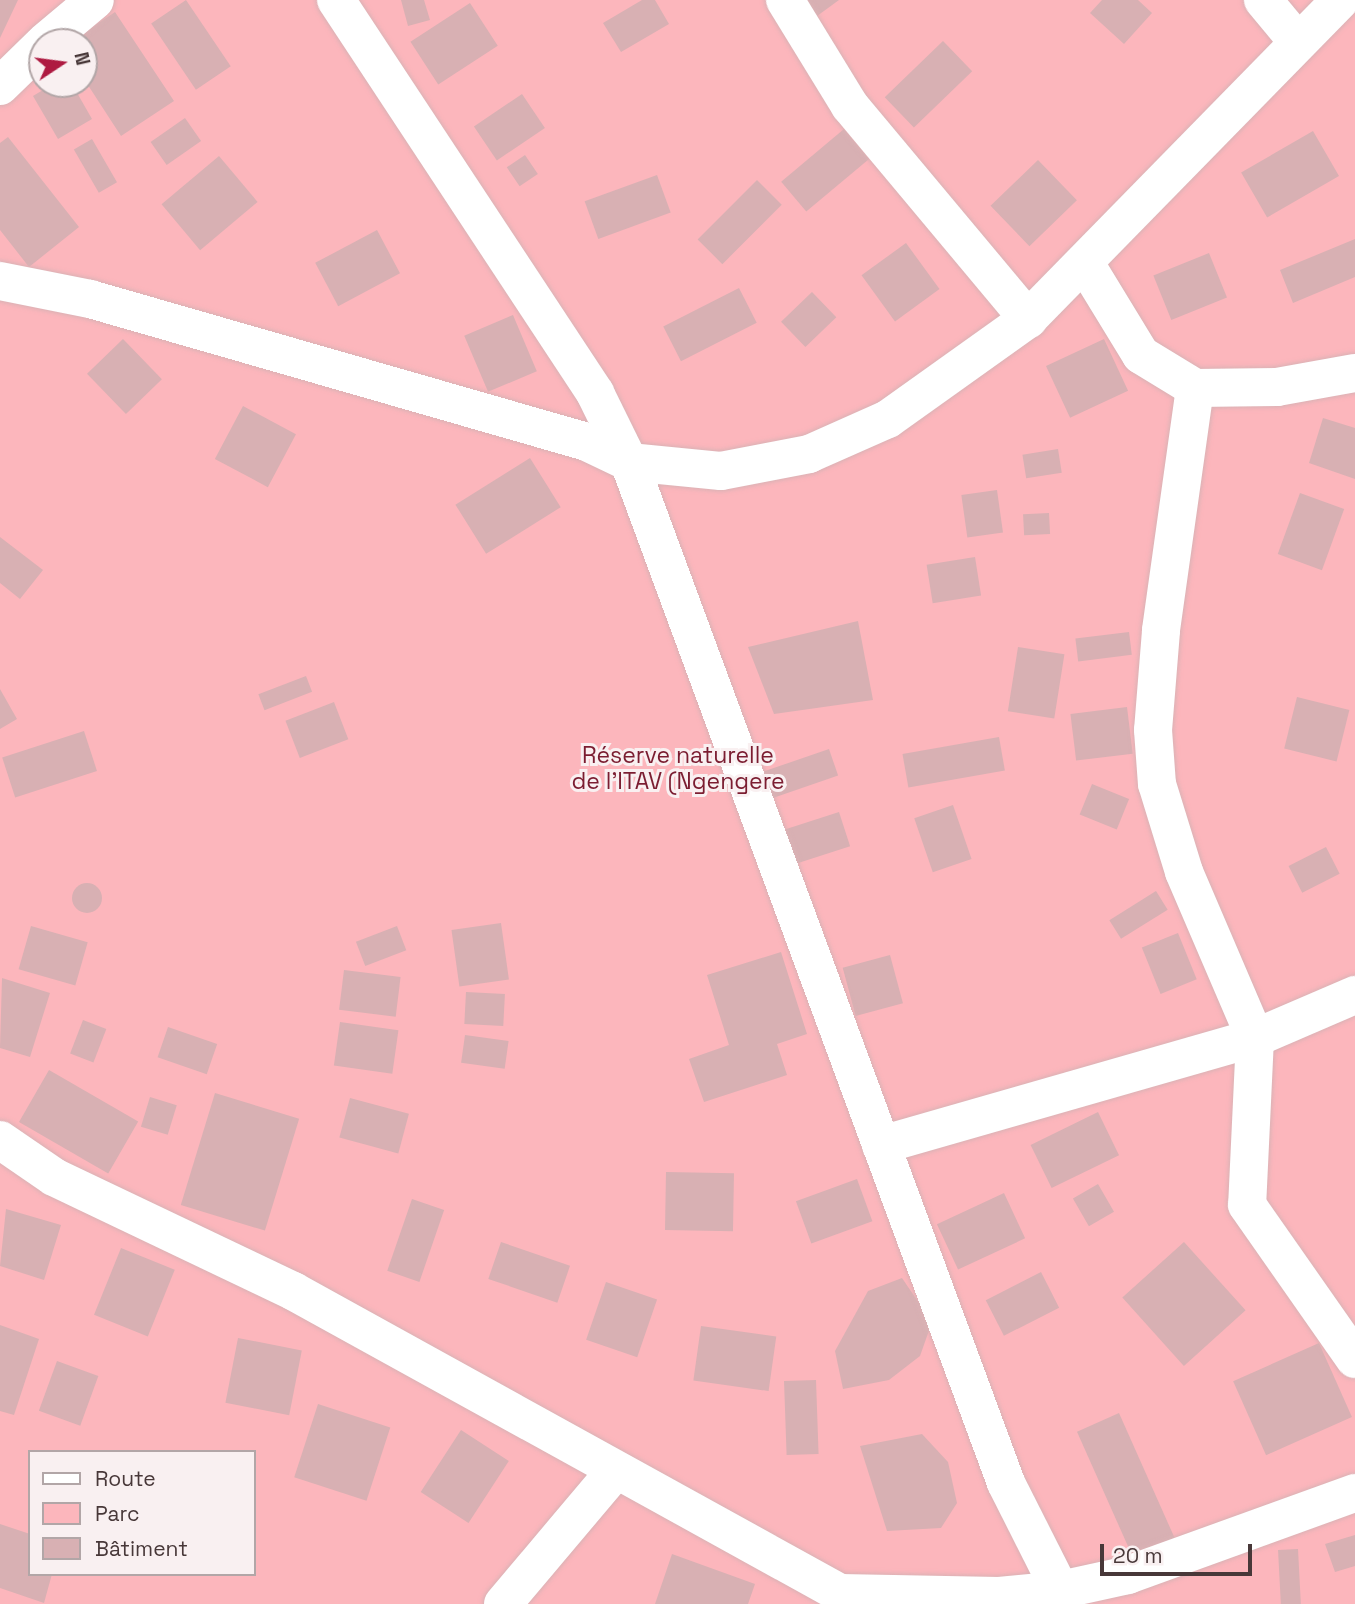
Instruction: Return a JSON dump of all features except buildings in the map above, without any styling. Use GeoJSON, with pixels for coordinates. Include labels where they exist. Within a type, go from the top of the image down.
{"type":"FeatureCollection","features":[{"type":"Feature","properties":{"kind":"street"},"geometry":{"type":"LineString","coordinates":[[63,28],[95,0]]}},
{"type":"Feature","properties":{"kind":"street"},"geometry":{"type":"LineString","coordinates":[[336,0],[595,393],[629,462],[1006,1483],[1060,1590]]}},
{"type":"Feature","properties":{"kind":"street"},"geometry":{"type":"LineString","coordinates":[[785,0],[850,106],[1028,319]]}},
{"type":"Feature","properties":{"kind":"street"},"geometry":{"type":"LineString","coordinates":[[1263,0],[1297,41]]}},
{"type":"Feature","properties":{"kind":"street"},"geometry":{"type":"LineString","coordinates":[[0,281],[144,314],[587,442],[629,462],[721,471],[809,454],[888,419],[1028,319],[1086,265],[1297,41],[1340,0]]}},
{"type":"Feature","properties":{"kind":"street"},"geometry":{"type":"LineString","coordinates":[[0,86],[28,59]]}},
{"type":"Feature","properties":{"kind":"street"},"geometry":{"type":"LineString","coordinates":[[1086,265],[1141,355],[1195,388],[1278,387],[1355,373]]}},
{"type":"Feature","properties":{"kind":"street"},"geometry":{"type":"LineString","coordinates":[[1195,388],[1161,631],[1153,730],[1157,784],[1184,872],[1255,1038],[1247,1205],[1355,1359]]}},
{"type":"Feature","properties":{"kind":"street"},"geometry":{"type":"LineString","coordinates":[[881,1145],[1255,1038],[1355,995]]}},
{"type":"Feature","properties":{"kind":"street"},"geometry":{"type":"LineString","coordinates":[[0,1140],[54,1177],[293,1291],[616,1470],[840,1599],[999,1596],[1060,1590],[1130,1589],[1355,1493]]}},
{"type":"Feature","properties":{"kind":"street"},"geometry":{"type":"LineString","coordinates":[[503,1604],[616,1470]]}},
{"type":"Feature","properties":{"kind":"green space","name":"Réserve naturelle de l'ITAV (Ngengere"},"geometry":{"type":"Polygon","coordinates":[[[0,0],[1355,0],[1355,1604],[0,1604],[0,0]]]}}]}
